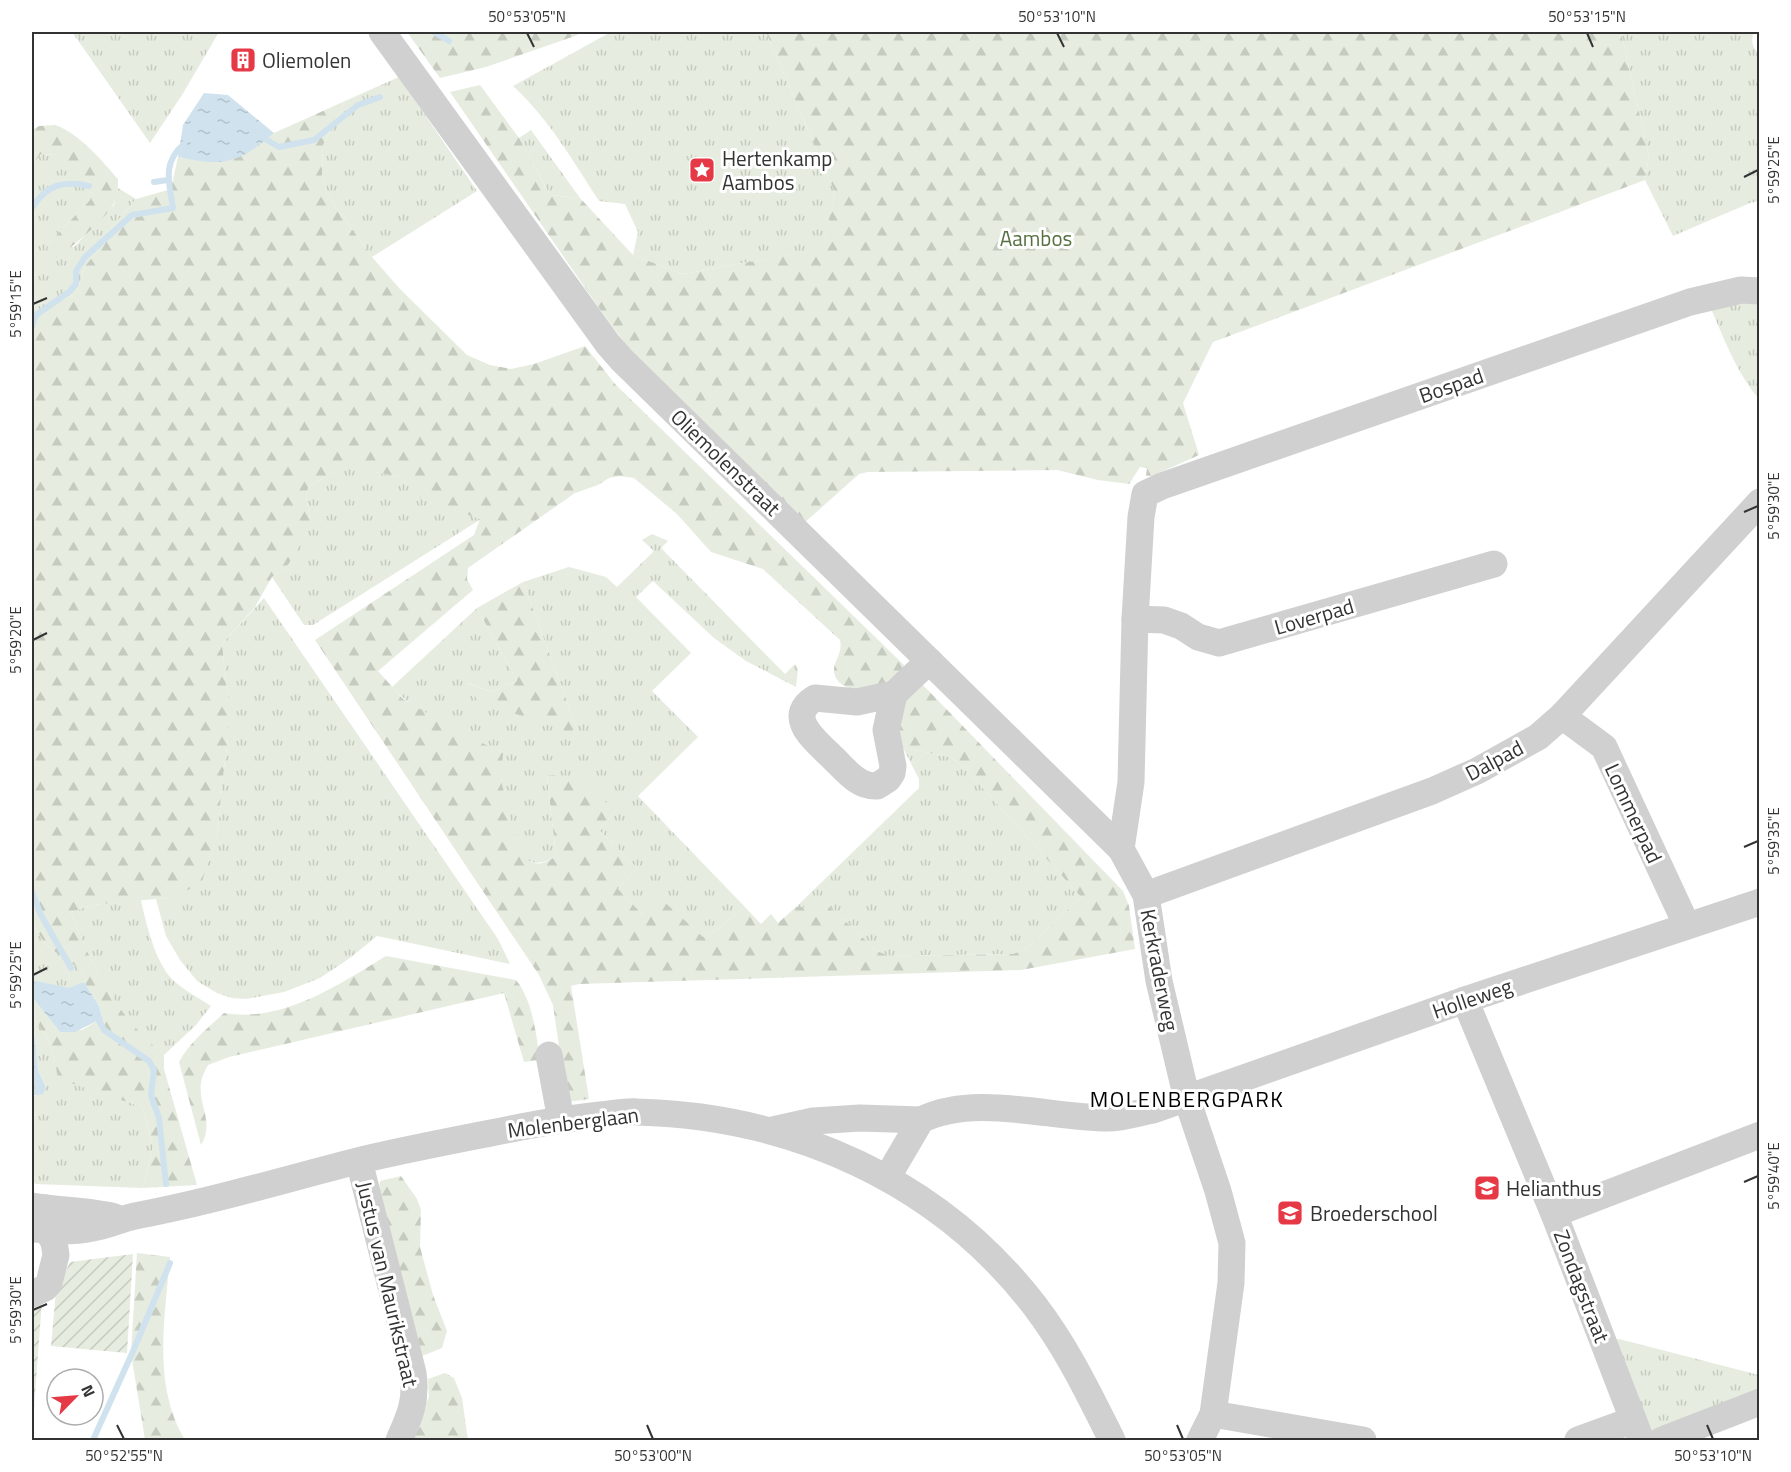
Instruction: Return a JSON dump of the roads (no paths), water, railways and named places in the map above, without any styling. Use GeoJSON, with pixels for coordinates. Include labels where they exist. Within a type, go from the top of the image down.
{"type":"FeatureCollection","features":[{"type":"Feature","properties":{"kind":"street","name":"Oliemolenstraat"},"geometry":{"type":"LineString","coordinates":[[382,32],[472,159],[622,360],[1121,849]]}},
{"type":"Feature","properties":{"kind":"street","name":"Bospad"},"geometry":{"type":"LineString","coordinates":[[1136,619],[1141,517],[1145,494],[1195,474],[1689,302],[1741,290],[1760,291]]}},
{"type":"Feature","properties":{"kind":"street","name":"Dalpad"},"geometry":{"type":"LineString","coordinates":[[1146,895],[1432,791],[1477,771],[1538,737],[1562,716],[1760,502]]}},
{"type":"Feature","properties":{"kind":"street","name":"Loverpad"},"geometry":{"type":"LineString","coordinates":[[1136,619],[1164,620],[1181,626],[1198,638],[1219,644],[1494,564]]}},
{"type":"Feature","properties":{"kind":"street"},"geometry":{"type":"LineString","coordinates":[[1121,849],[1131,782],[1136,619]]}},
{"type":"Feature","properties":{"kind":"street"},"geometry":{"type":"LineString","coordinates":[[894,694],[929,661]]}},
{"type":"Feature","properties":{"kind":"street","name":"Lommerpad"},"geometry":{"type":"LineString","coordinates":[[1562,716],[1604,747],[1687,926]]}},
{"type":"Feature","properties":{"kind":"street","name":"Kerkraderweg"},"geometry":{"type":"LineString","coordinates":[[1121,849],[1146,895],[1159,981],[1187,1099],[1218,1191],[1232,1243],[1232,1283],[1213,1414],[1200,1440]]}},
{"type":"Feature","properties":{"kind":"street","name":"Holleweg"},"geometry":{"type":"LineString","coordinates":[[772,1131],[813,1121],[860,1118],[921,1120],[943,1112],[969,1107],[1109,1118],[1153,1110],[1465,1000],[1760,902]]}},
{"type":"Feature","properties":{"kind":"street","name":"Zondagstraat"},"geometry":{"type":"LineString","coordinates":[[1465,1000],[1554,1214],[1637,1430]]}},
{"type":"Feature","properties":{"kind":"street"},"geometry":{"type":"LineString","coordinates":[[549,1055],[561,1120]]}},
{"type":"Feature","properties":{"kind":"street","name":"Molenberglaan"},"geometry":{"type":"LineString","coordinates":[[39,1218],[93,1211],[122,1219],[245,1192],[359,1161],[561,1120],[635,1111],[706,1117],[750,1124],[823,1148],[887,1178],[955,1224],[1035,1306],[1067,1354],[1112,1440]]}},
{"type":"Feature","properties":{"kind":"street"},"geometry":{"type":"LineString","coordinates":[[887,1178],[921,1120]]}},
{"type":"Feature","properties":{"kind":"street"},"geometry":{"type":"LineString","coordinates":[[1554,1214],[1760,1135]]}},
{"type":"Feature","properties":{"kind":"street","name":"Justus van Maurikstraat"},"geometry":{"type":"LineString","coordinates":[[359,1161],[416,1392],[410,1417],[399,1440]]}},
{"type":"Feature","properties":{"kind":"street"},"geometry":{"type":"LineString","coordinates":[[32,1294],[45,1288],[52,1276],[56,1255],[54,1242],[39,1218]]}},
{"type":"Feature","properties":{"kind":"street"},"geometry":{"type":"LineString","coordinates":[[1662,1440],[1760,1402]]}},
{"type":"Feature","properties":{"kind":"street"},"geometry":{"type":"LineString","coordinates":[[1213,1414],[1364,1440]]}},
{"type":"Feature","properties":{"kind":"street"},"geometry":{"type":"LineString","coordinates":[[1578,1440],[1637,1430]]}},
{"type":"Feature","properties":{"kind":"water"},"geometry":{"type":"Polygon","coordinates":[[[204,93],[228,95],[274,133],[248,153],[230,160],[211,162],[178,157],[183,125],[204,93]]]}},
{"type":"Feature","properties":{"kind":"water"},"geometry":{"type":"Polygon","coordinates":[[[32,980],[69,988],[84,982],[99,1006],[103,1020],[75,1032],[60,1032],[32,997],[32,980]]]}},
{"type":"Feature","properties":{"kind":"water"},"geometry":{"type":"Polygon","coordinates":[[[32,1033],[35,1038],[38,1070],[46,1088],[43,1094],[32,1096],[32,1033]]]}},
{"type":"Feature","properties":{"kind":"waterway"},"geometry":{"type":"LineString","coordinates":[[434,32],[449,41]]}},
{"type":"Feature","properties":{"kind":"waterway"},"geometry":{"type":"LineString","coordinates":[[260,136],[279,147],[314,140],[358,105],[380,97]]}},
{"type":"Feature","properties":{"kind":"waterway"},"geometry":{"type":"LineString","coordinates":[[32,326],[36,315],[69,292],[76,284],[76,271],[85,257],[132,215],[173,208],[169,182],[170,166],[172,158],[184,144]]}},
{"type":"Feature","properties":{"kind":"waterway"},"geometry":{"type":"LineString","coordinates":[[154,182],[168,180]]}},
{"type":"Feature","properties":{"kind":"waterway"},"geometry":{"type":"LineString","coordinates":[[32,208],[43,194],[56,186],[63,184],[89,186]]}},
{"type":"Feature","properties":{"kind":"waterway"},"geometry":{"type":"LineString","coordinates":[[32,892],[41,915],[71,968]]}},
{"type":"Feature","properties":{"kind":"waterway"},"geometry":{"type":"LineString","coordinates":[[95,1013],[104,1030],[149,1061],[154,1070],[151,1095],[159,1118],[166,1184]]}},
{"type":"Feature","properties":{"kind":"waterway"},"geometry":{"type":"LineString","coordinates":[[93,1440],[170,1263]]}},
{"type":"Feature","properties":{"kind":"place","name":"Oliemolen"},"geometry":{"type":"Point","coordinates":[243,60]}},
{"type":"Feature","properties":{"kind":"place","name":"Hertenkamp Aambos"},"geometry":{"type":"Point","coordinates":[702,170]}},
{"type":"Feature","properties":{"kind":"place","name":"Helianthus"},"geometry":{"type":"Point","coordinates":[1487,1188]}},
{"type":"Feature","properties":{"kind":"place","name":"Broederschool"},"geometry":{"type":"Point","coordinates":[1290,1213]}},
{"type":"Feature","properties":{"kind":"district","name":"MOLENBERGPARK"},"geometry":{"type":"Point","coordinates":[1187,1099]}},
{"type":"Feature","properties":{"kind":"park label","name":"Aambos"},"geometry":{"type":"Point","coordinates":[1036,238]}}]}
